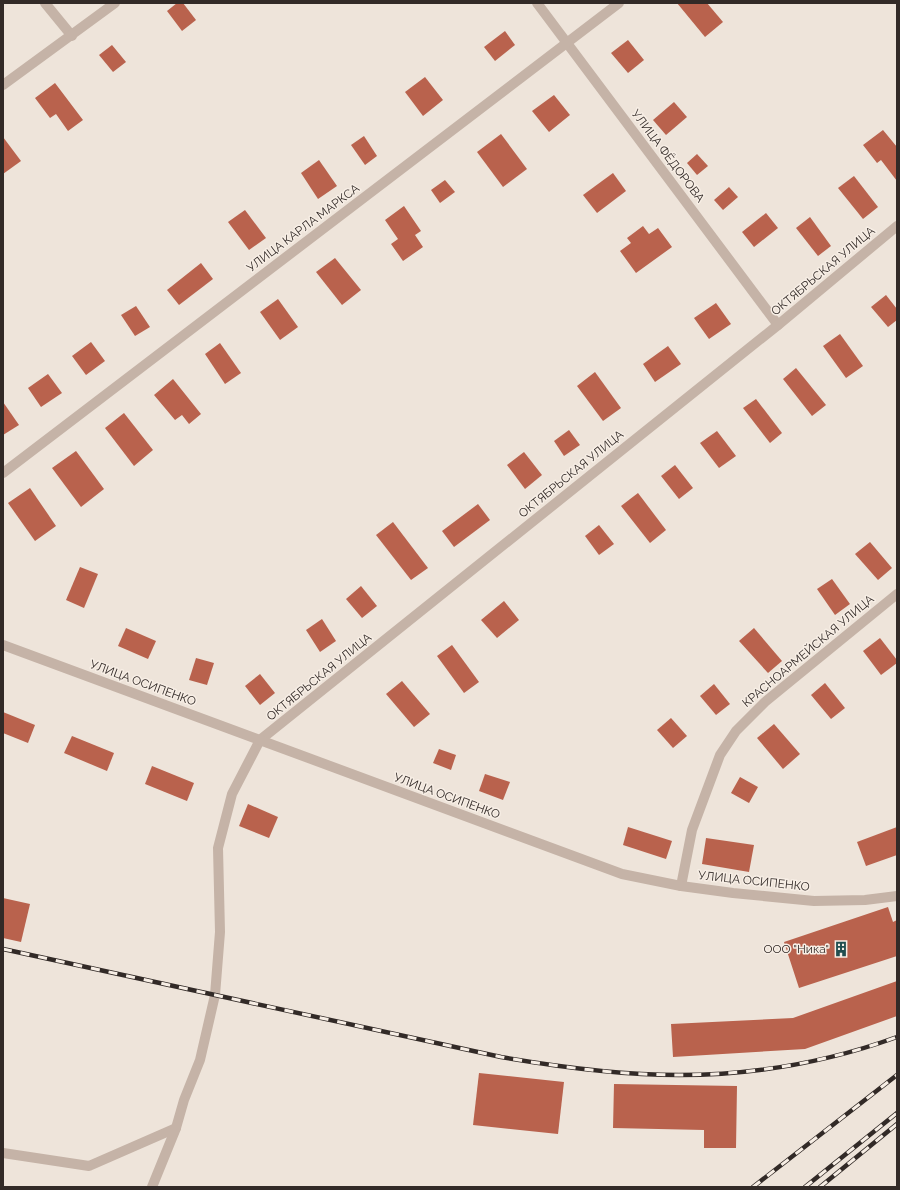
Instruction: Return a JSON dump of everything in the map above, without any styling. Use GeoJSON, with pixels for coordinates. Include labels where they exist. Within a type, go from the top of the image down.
{"type":"FeatureCollection","features":[{"type":"Feature","properties":{"kind":"street"},"geometry":{"type":"LineString","coordinates":[[44,3],[72,36]]}},
{"type":"Feature","properties":{"kind":"street"},"geometry":{"type":"LineString","coordinates":[[3,85],[72,36],[115,3]]}},
{"type":"Feature","properties":{"kind":"street","name":"УЛИЦА ФЁДОРОВА"},"geometry":{"type":"LineString","coordinates":[[537,3],[778,325]]}},
{"type":"Feature","properties":{"kind":"street","name":"УЛИЦА КАРЛА МАРКСА"},"geometry":{"type":"LineString","coordinates":[[3,473],[619,3]]}},
{"type":"Feature","properties":{"kind":"street","name":"ОКТЯБРЬСКАЯ УЛИЦА"},"geometry":{"type":"LineString","coordinates":[[260,740],[778,325],[897,227]]}},
{"type":"Feature","properties":{"kind":"street","name":"КРАСНОАРМЕЙСКАЯ УЛИЦА"},"geometry":{"type":"LineString","coordinates":[[681,886],[692,830],[720,755],[736,731],[765,702],[897,594]]}},
{"type":"Feature","properties":{"kind":"street","name":"УЛИЦА ОСИПЕНКО"},"geometry":{"type":"LineString","coordinates":[[3,645],[622,874],[681,886],[814,901],[865,900],[897,896]]}},
{"type":"Feature","properties":{"kind":"street"},"geometry":{"type":"LineString","coordinates":[[152,1187],[176,1128],[184,1100],[200,1060],[215,995],[220,932],[218,848],[232,794],[260,740]]}},
{"type":"Feature","properties":{"kind":"street"},"geometry":{"type":"LineString","coordinates":[[3,1153],[89,1166],[176,1128]]}},
{"type":"Feature","properties":{"kind":"building"},"geometry":{"type":"Polygon","coordinates":[[[177,3],[183,3],[196,20],[182,31],[167,11],[177,3]]]}},
{"type":"Feature","properties":{"kind":"building"},"geometry":{"type":"Polygon","coordinates":[[[677,3],[707,3],[723,22],[705,37],[677,3]]]}},
{"type":"Feature","properties":{"kind":"building"},"geometry":{"type":"Polygon","coordinates":[[[505,31],[515,45],[495,61],[484,47],[505,31]]]}},
{"type":"Feature","properties":{"kind":"building"},"geometry":{"type":"Polygon","coordinates":[[[628,40],[644,60],[628,73],[611,53],[628,40]]]}},
{"type":"Feature","properties":{"kind":"building"},"geometry":{"type":"Polygon","coordinates":[[[112,45],[126,62],[113,72],[99,55],[112,45]]]}},
{"type":"Feature","properties":{"kind":"building"},"geometry":{"type":"Polygon","coordinates":[[[425,77],[443,100],[423,116],[405,92],[425,77]]]}},
{"type":"Feature","properties":{"kind":"building"},"geometry":{"type":"Polygon","coordinates":[[[55,83],[83,120],[68,131],[56,114],[50,118],[35,98],[55,83]]]}},
{"type":"Feature","properties":{"kind":"building"},"geometry":{"type":"Polygon","coordinates":[[[554,95],[570,115],[549,132],[532,111],[554,95]]]}},
{"type":"Feature","properties":{"kind":"building"},"geometry":{"type":"Polygon","coordinates":[[[674,102],[687,117],[666,135],[653,120],[674,102]]]}},
{"type":"Feature","properties":{"kind":"building"},"geometry":{"type":"Polygon","coordinates":[[[883,130],[897,147],[897,181],[881,160],[877,163],[863,145],[883,130]]]}},
{"type":"Feature","properties":{"kind":"building"},"geometry":{"type":"Polygon","coordinates":[[[501,134],[527,169],[503,187],[477,152],[501,134]]]}},
{"type":"Feature","properties":{"kind":"building"},"geometry":{"type":"Polygon","coordinates":[[[364,136],[377,156],[365,165],[351,145],[364,136]]]}},
{"type":"Feature","properties":{"kind":"building"},"geometry":{"type":"Polygon","coordinates":[[[3,137],[21,161],[3,174],[3,137]]]}},
{"type":"Feature","properties":{"kind":"building"},"geometry":{"type":"Polygon","coordinates":[[[697,154],[708,166],[697,175],[687,163],[697,154]]]}},
{"type":"Feature","properties":{"kind":"building"},"geometry":{"type":"Polygon","coordinates":[[[319,160],[337,186],[318,199],[301,173],[319,160]]]}},
{"type":"Feature","properties":{"kind":"building"},"geometry":{"type":"Polygon","coordinates":[[[613,173],[626,191],[597,213],[583,195],[613,173]]]}},
{"type":"Feature","properties":{"kind":"building"},"geometry":{"type":"Polygon","coordinates":[[[854,176],[878,207],[863,219],[838,188],[854,176]]]}},
{"type":"Feature","properties":{"kind":"building"},"geometry":{"type":"Polygon","coordinates":[[[445,180],[455,192],[440,203],[431,190],[445,180]]]}},
{"type":"Feature","properties":{"kind":"building"},"geometry":{"type":"Polygon","coordinates":[[[729,187],[738,197],[723,210],[714,200],[729,187]]]}},
{"type":"Feature","properties":{"kind":"building"},"geometry":{"type":"Polygon","coordinates":[[[404,206],[421,231],[415,235],[423,247],[403,261],[391,244],[398,239],[385,220],[404,206]]]}},
{"type":"Feature","properties":{"kind":"building"},"geometry":{"type":"Polygon","coordinates":[[[245,210],[266,238],[249,250],[228,222],[245,210]]]}},
{"type":"Feature","properties":{"kind":"building"},"geometry":{"type":"Polygon","coordinates":[[[766,213],[778,228],[754,247],[742,232],[766,213]]]}},
{"type":"Feature","properties":{"kind":"building"},"geometry":{"type":"Polygon","coordinates":[[[810,217],[831,246],[818,256],[796,228],[810,217]]]}},
{"type":"Feature","properties":{"kind":"building"},"geometry":{"type":"Polygon","coordinates":[[[643,226],[649,234],[658,228],[672,247],[636,273],[620,251],[631,243],[627,238],[643,226]]]}},
{"type":"Feature","properties":{"kind":"building"},"geometry":{"type":"Polygon","coordinates":[[[335,258],[361,290],[342,305],[316,272],[335,258]]]}},
{"type":"Feature","properties":{"kind":"building"},"geometry":{"type":"Polygon","coordinates":[[[201,263],[213,279],[179,305],[167,290],[201,263]]]}},
{"type":"Feature","properties":{"kind":"building"},"geometry":{"type":"Polygon","coordinates":[[[886,295],[897,309],[897,320],[888,327],[871,307],[886,295]]]}},
{"type":"Feature","properties":{"kind":"building"},"geometry":{"type":"Polygon","coordinates":[[[278,299],[298,327],[280,340],[260,312],[278,299]]]}},
{"type":"Feature","properties":{"kind":"building"},"geometry":{"type":"Polygon","coordinates":[[[716,303],[731,324],[709,339],[694,318],[716,303]]]}},
{"type":"Feature","properties":{"kind":"building"},"geometry":{"type":"Polygon","coordinates":[[[136,306],[150,327],[135,336],[121,315],[136,306]]]}},
{"type":"Feature","properties":{"kind":"building"},"geometry":{"type":"Polygon","coordinates":[[[840,334],[863,366],[846,378],[823,346],[840,334]]]}},
{"type":"Feature","properties":{"kind":"building"},"geometry":{"type":"Polygon","coordinates":[[[91,342],[105,361],[86,375],[72,356],[91,342]]]}},
{"type":"Feature","properties":{"kind":"building"},"geometry":{"type":"Polygon","coordinates":[[[220,343],[241,373],[225,384],[205,354],[220,343]]]}},
{"type":"Feature","properties":{"kind":"building"},"geometry":{"type":"Polygon","coordinates":[[[668,346],[681,364],[655,382],[643,364],[668,346]]]}},
{"type":"Feature","properties":{"kind":"building"},"geometry":{"type":"Polygon","coordinates":[[[796,368],[826,405],[812,416],[783,379],[796,368]]]}},
{"type":"Feature","properties":{"kind":"building"},"geometry":{"type":"Polygon","coordinates":[[[595,372],[621,408],[603,421],[577,386],[595,372]]]}},
{"type":"Feature","properties":{"kind":"building"},"geometry":{"type":"Polygon","coordinates":[[[48,374],[62,393],[41,407],[28,388],[48,374]]]}},
{"type":"Feature","properties":{"kind":"building"},"geometry":{"type":"Polygon","coordinates":[[[173,379],[201,414],[189,424],[182,415],[175,420],[154,395],[173,379]]]}},
{"type":"Feature","properties":{"kind":"building"},"geometry":{"type":"Polygon","coordinates":[[[756,399],[782,433],[770,443],[743,408],[756,399]]]}},
{"type":"Feature","properties":{"kind":"building"},"geometry":{"type":"Polygon","coordinates":[[[3,402],[19,425],[3,435],[3,402]]]}},
{"type":"Feature","properties":{"kind":"building"},"geometry":{"type":"Polygon","coordinates":[[[124,413],[153,450],[134,466],[105,428],[124,413]]]}},
{"type":"Feature","properties":{"kind":"building"},"geometry":{"type":"Polygon","coordinates":[[[569,430],[580,445],[564,456],[554,441],[569,430]]]}},
{"type":"Feature","properties":{"kind":"building"},"geometry":{"type":"Polygon","coordinates":[[[717,431],[736,456],[719,468],[700,443],[717,431]]]}},
{"type":"Feature","properties":{"kind":"building"},"geometry":{"type":"Polygon","coordinates":[[[76,451],[104,489],[81,507],[52,468],[76,451]]]}},
{"type":"Feature","properties":{"kind":"building"},"geometry":{"type":"Polygon","coordinates":[[[524,452],[542,475],[525,489],[507,465],[524,452]]]}},
{"type":"Feature","properties":{"kind":"building"},"geometry":{"type":"Polygon","coordinates":[[[675,465],[693,488],[679,499],[661,476],[675,465]]]}},
{"type":"Feature","properties":{"kind":"building"},"geometry":{"type":"Polygon","coordinates":[[[30,488],[56,526],[35,541],[8,503],[30,488]]]}},
{"type":"Feature","properties":{"kind":"building"},"geometry":{"type":"Polygon","coordinates":[[[638,493],[666,530],[650,543],[621,506],[638,493]]]}},
{"type":"Feature","properties":{"kind":"building"},"geometry":{"type":"Polygon","coordinates":[[[478,504],[490,520],[454,547],[442,531],[478,504]]]}},
{"type":"Feature","properties":{"kind":"building"},"geometry":{"type":"Polygon","coordinates":[[[393,522],[428,568],[411,580],[376,535],[393,522]]]}},
{"type":"Feature","properties":{"kind":"building"},"geometry":{"type":"Polygon","coordinates":[[[599,525],[614,544],[599,555],[585,536],[599,525]]]}},
{"type":"Feature","properties":{"kind":"building"},"geometry":{"type":"Polygon","coordinates":[[[870,542],[892,568],[878,580],[855,554],[870,542]]]}},
{"type":"Feature","properties":{"kind":"building"},"geometry":{"type":"Polygon","coordinates":[[[80,567],[98,574],[84,608],[66,600],[80,567]]]}},
{"type":"Feature","properties":{"kind":"building"},"geometry":{"type":"Polygon","coordinates":[[[832,579],[850,604],[835,615],[817,589],[832,579]]]}},
{"type":"Feature","properties":{"kind":"building"},"geometry":{"type":"Polygon","coordinates":[[[361,586],[377,606],[362,618],[346,599],[361,586]]]}},
{"type":"Feature","properties":{"kind":"building"},"geometry":{"type":"Polygon","coordinates":[[[504,601],[519,620],[497,638],[481,620],[504,601]]]}},
{"type":"Feature","properties":{"kind":"building"},"geometry":{"type":"Polygon","coordinates":[[[322,619],[336,641],[320,652],[306,630],[322,619]]]}},
{"type":"Feature","properties":{"kind":"building"},"geometry":{"type":"Polygon","coordinates":[[[126,628],[156,641],[148,659],[118,646],[126,628]]]}},
{"type":"Feature","properties":{"kind":"building"},"geometry":{"type":"Polygon","coordinates":[[[754,628],[782,661],[768,673],[739,641],[754,628]]]}},
{"type":"Feature","properties":{"kind":"building"},"geometry":{"type":"Polygon","coordinates":[[[880,638],[897,660],[897,663],[881,675],[863,651],[880,638]]]}},
{"type":"Feature","properties":{"kind":"building"},"geometry":{"type":"Polygon","coordinates":[[[452,645],[479,682],[464,693],[437,656],[452,645]]]}},
{"type":"Feature","properties":{"kind":"building"},"geometry":{"type":"Polygon","coordinates":[[[196,658],[214,663],[207,685],[189,680],[196,658]]]}},
{"type":"Feature","properties":{"kind":"building"},"geometry":{"type":"Polygon","coordinates":[[[260,674],[275,693],[260,705],[245,686],[260,674]]]}},
{"type":"Feature","properties":{"kind":"building"},"geometry":{"type":"Polygon","coordinates":[[[402,681],[430,714],[414,727],[386,694],[402,681]]]}},
{"type":"Feature","properties":{"kind":"building"},"geometry":{"type":"Polygon","coordinates":[[[825,683],[845,708],[831,719],[811,695],[825,683]]]}},
{"type":"Feature","properties":{"kind":"building"},"geometry":{"type":"Polygon","coordinates":[[[714,684],[730,704],[716,715],[700,696],[714,684]]]}},
{"type":"Feature","properties":{"kind":"building"},"geometry":{"type":"Polygon","coordinates":[[[3,712],[35,725],[28,743],[3,733],[3,712]]]}},
{"type":"Feature","properties":{"kind":"building"},"geometry":{"type":"Polygon","coordinates":[[[671,718],[687,736],[673,748],[657,730],[671,718]]]}},
{"type":"Feature","properties":{"kind":"building"},"geometry":{"type":"Polygon","coordinates":[[[774,724],[800,754],[783,769],[757,738],[774,724]]]}},
{"type":"Feature","properties":{"kind":"building"},"geometry":{"type":"Polygon","coordinates":[[[72,736],[114,753],[107,771],[64,753],[72,736]]]}},
{"type":"Feature","properties":{"kind":"building"},"geometry":{"type":"Polygon","coordinates":[[[439,749],[456,755],[451,770],[433,763],[439,749]]]}},
{"type":"Feature","properties":{"kind":"building"},"geometry":{"type":"Polygon","coordinates":[[[152,766],[194,783],[187,801],[145,784],[152,766]]]}},
{"type":"Feature","properties":{"kind":"building"},"geometry":{"type":"Polygon","coordinates":[[[485,774],[510,782],[503,800],[479,791],[485,774]]]}},
{"type":"Feature","properties":{"kind":"building"},"geometry":{"type":"Polygon","coordinates":[[[740,777],[758,787],[749,803],[731,793],[740,777]]]}},
{"type":"Feature","properties":{"kind":"building"},"geometry":{"type":"Polygon","coordinates":[[[248,804],[278,817],[269,838],[239,826],[248,804]]]}},
{"type":"Feature","properties":{"kind":"building"},"geometry":{"type":"Polygon","coordinates":[[[628,827],[672,841],[666,859],[623,845],[628,827]]]}},
{"type":"Feature","properties":{"kind":"building"},"geometry":{"type":"Polygon","coordinates":[[[897,827],[897,855],[866,866],[857,842],[897,827]]]}},
{"type":"Feature","properties":{"kind":"building"},"geometry":{"type":"Polygon","coordinates":[[[706,838],[754,845],[749,872],[702,864],[706,838]]]}},
{"type":"Feature","properties":{"kind":"building"},"geometry":{"type":"Polygon","coordinates":[[[3,898],[30,904],[21,942],[3,938],[3,898]]]}},
{"type":"Feature","properties":{"kind":"building","name":"ООО \"Ника\""},"geometry":{"type":"Polygon","coordinates":[[[888,907],[893,922],[897,920],[897,956],[799,988],[784,942],[888,907]]]}},
{"type":"Feature","properties":{"kind":"building"},"geometry":{"type":"Polygon","coordinates":[[[897,981],[897,1016],[805,1049],[673,1057],[671,1024],[793,1018],[897,981]]]}},
{"type":"Feature","properties":{"kind":"building"},"geometry":{"type":"Polygon","coordinates":[[[479,1073],[564,1082],[558,1134],[473,1125],[479,1073]]]}},
{"type":"Feature","properties":{"kind":"building"},"geometry":{"type":"Polygon","coordinates":[[[614,1084],[737,1086],[736,1148],[704,1148],[704,1130],[613,1128],[614,1084]]]}},
{"type":"Feature","properties":{"kind":"railway"},"geometry":{"type":"LineString","coordinates":[[3,949],[501,1057],[590,1070],[657,1075],[735,1073],[762,1070],[817,1060],[871,1046],[897,1037]]}},
{"type":"Feature","properties":{"kind":"railway"},"geometry":{"type":"LineString","coordinates":[[753,1187],[897,1075]]}},
{"type":"Feature","properties":{"kind":"railway"},"geometry":{"type":"LineString","coordinates":[[805,1187],[897,1113]]}},
{"type":"Feature","properties":{"kind":"railway"},"geometry":{"type":"LineString","coordinates":[[820,1187],[897,1124]]}},
{"type":"Feature","properties":{"kind":"place","name":"ООО \"Ника\""},"geometry":{"type":"Point","coordinates":[841,949]}}]}
